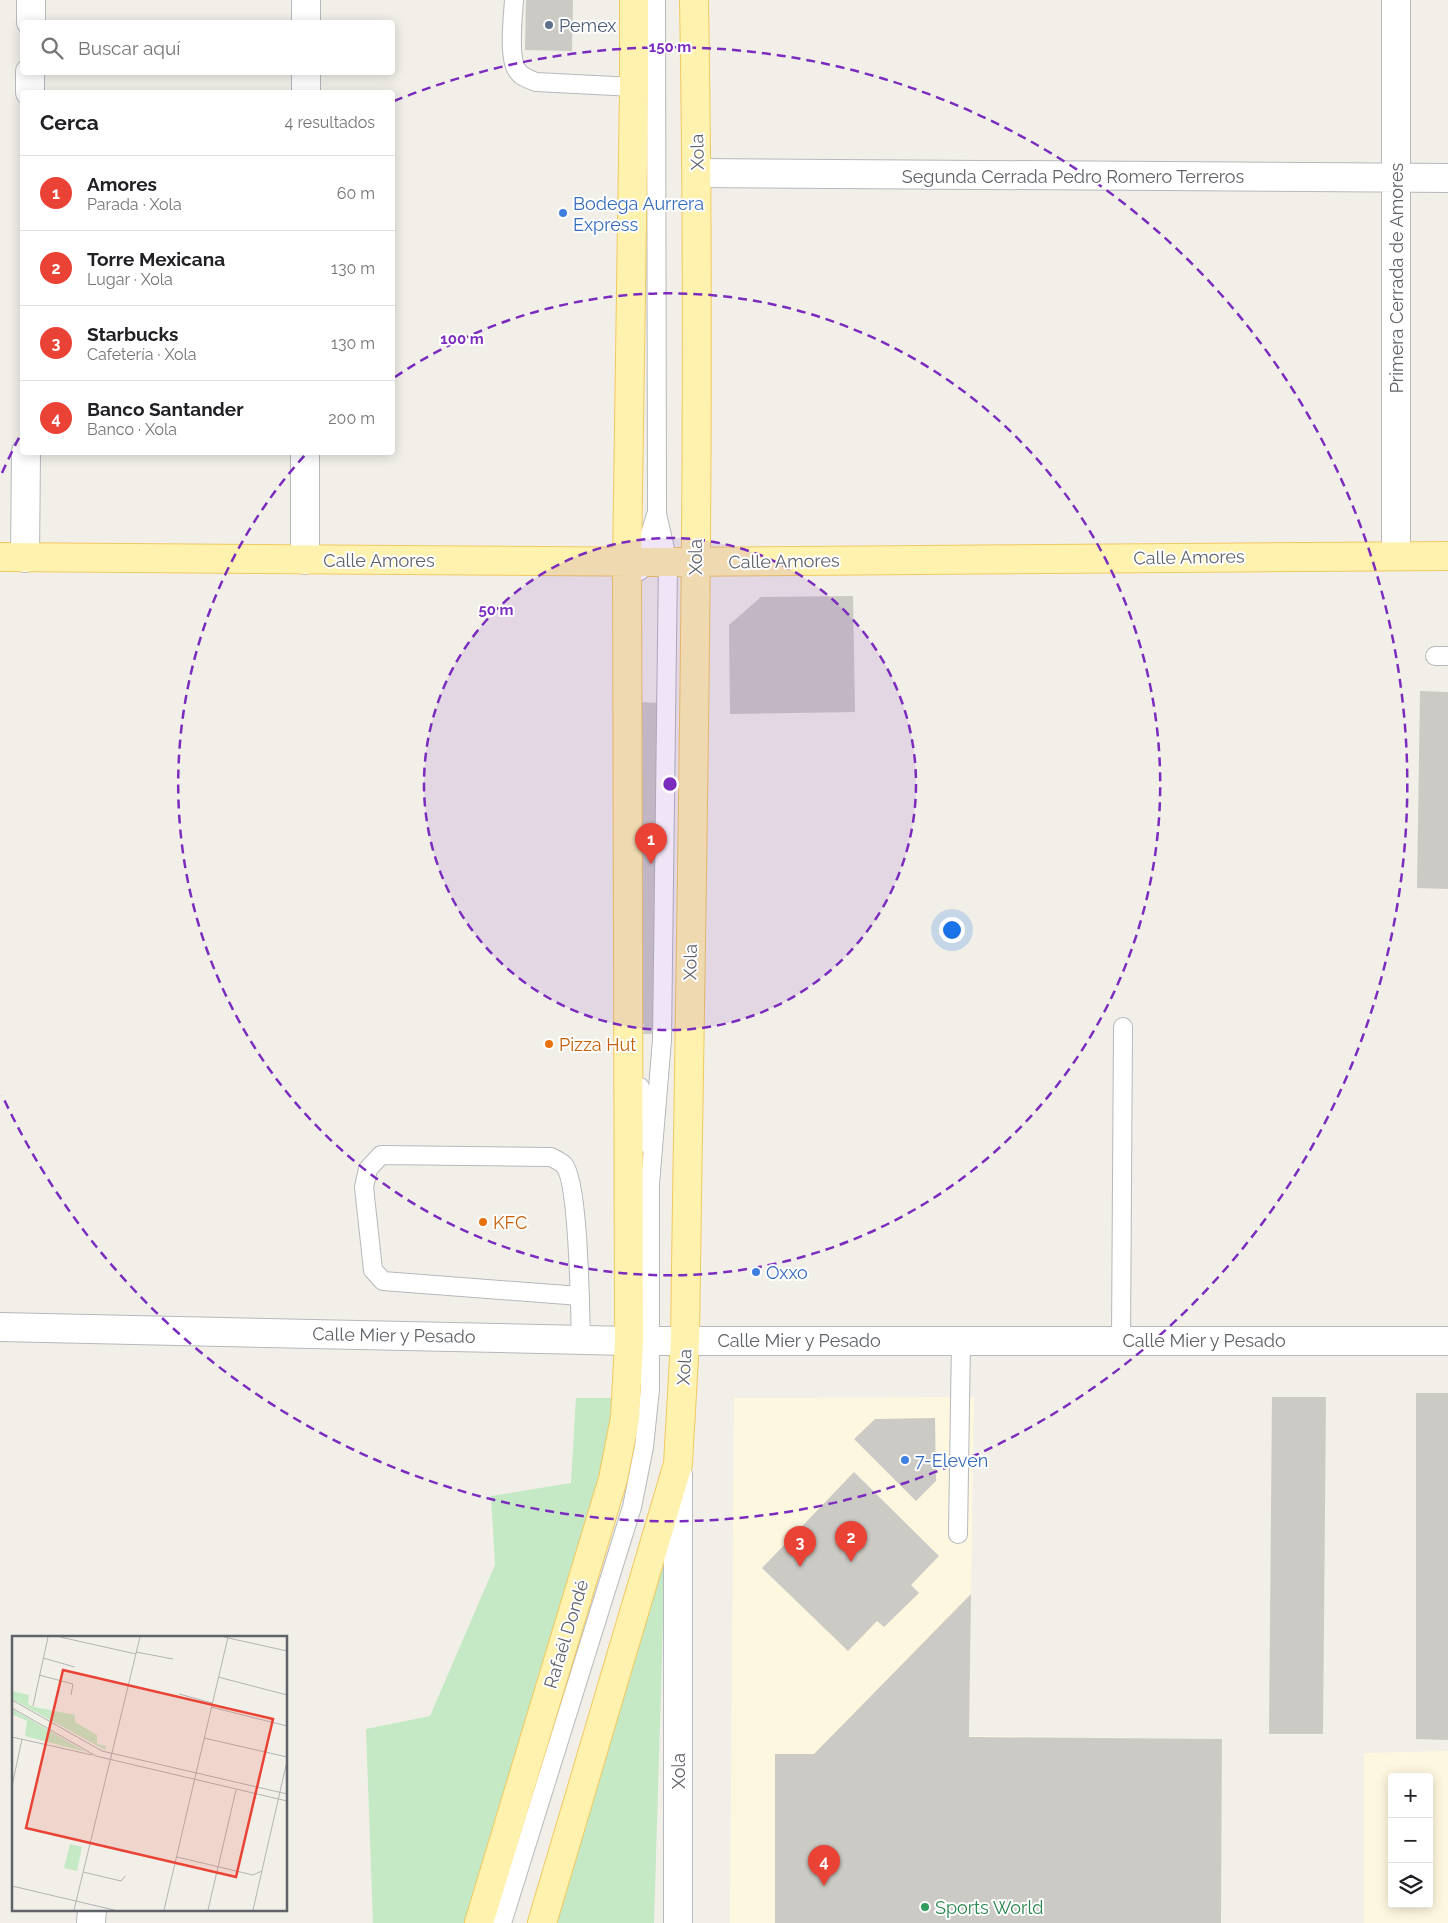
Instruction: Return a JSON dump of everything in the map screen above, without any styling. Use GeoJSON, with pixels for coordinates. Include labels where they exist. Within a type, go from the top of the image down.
{"type":"FeatureCollection","features":[{"type":"Feature","properties":{"kind":"main road"},"geometry":{"type":"LineString","coordinates":[[634,0],[634,562],[640,1340]]}},
{"type":"Feature","properties":{"kind":"main road","name":"Xola"},"geometry":{"type":"LineString","coordinates":[[678,1464],[685,1340],[695,562],[697,174],[694,0]]}},
{"type":"Feature","properties":{"kind":"main road","name":"Calle Amores"},"geometry":{"type":"LineString","coordinates":[[12,557],[695,562],[1448,556]]}},
{"type":"Feature","properties":{"kind":"main road","name":"Rafaél Dondé"},"geometry":{"type":"LineString","coordinates":[[479,1923],[612,1480],[640,1340]]}},
{"type":"Feature","properties":{"kind":"main road"},"geometry":{"type":"LineString","coordinates":[[542,1923],[678,1464]]}},
{"type":"Feature","properties":{"kind":"street"},"geometry":{"type":"LineString","coordinates":[[31,0],[31,20]]}},
{"type":"Feature","properties":{"kind":"street"},"geometry":{"type":"LineString","coordinates":[[306,0],[306,20]]}},
{"type":"Feature","properties":{"kind":"street","name":"Primera Cerrada de Amores"},"geometry":{"type":"LineString","coordinates":[[1396,0],[1396,555]]}},
{"type":"Feature","properties":{"kind":"street"},"geometry":{"type":"LineString","coordinates":[[30,75],[30,90]]}},
{"type":"Feature","properties":{"kind":"street"},"geometry":{"type":"LineString","coordinates":[[306,75],[306,90]]}},
{"type":"Feature","properties":{"kind":"street","name":"Segunda Cerrada Pedro Romero Terreros"},"geometry":{"type":"LineString","coordinates":[[697,174],[1448,178]]}},
{"type":"Feature","properties":{"kind":"street"},"geometry":{"type":"LineString","coordinates":[[12,557],[26,455]]}},
{"type":"Feature","properties":{"kind":"street"},"geometry":{"type":"LineString","coordinates":[[305,560],[306,455]]}},
{"type":"Feature","properties":{"kind":"street","name":"Calle Mier y Pesado"},"geometry":{"type":"LineString","coordinates":[[0,1327],[581,1340],[1448,1341]]}},
{"type":"Feature","properties":{"kind":"street","name":"Xola"},"geometry":{"type":"LineString","coordinates":[[678,1464],[678,1923]]}},
{"type":"Feature","properties":{"kind":"street"},"geometry":{"type":"LineString","coordinates":[[91,1923],[92,1910]]}},
{"type":"Feature","properties":{"kind":"lane"},"geometry":{"type":"LineString","coordinates":[[514,0],[513,56],[516,69],[524,78],[536,82],[634,87]]}},
{"type":"Feature","properties":{"kind":"lane"},"geometry":{"type":"LineString","coordinates":[[502,1923],[632,1507],[644,1447],[650,1389],[640,1340],[662,1040],[668,562],[656,514],[656,0]]}},
{"type":"Feature","properties":{"kind":"lane"},"geometry":{"type":"LineString","coordinates":[[650,1184],[634,1039],[634,562],[656,514]]}},
{"type":"Feature","properties":{"kind":"lane"},"geometry":{"type":"LineString","coordinates":[[1121,1340],[1123,1028]]}},
{"type":"Feature","properties":{"kind":"lane"},"geometry":{"type":"LineString","coordinates":[[580,1296],[383,1281],[373,1270],[364,1187],[368,1169],[381,1155],[551,1157],[565,1165],[572,1184],[580,1296],[581,1340]]}},
{"type":"Feature","properties":{"kind":"lane"},"geometry":{"type":"LineString","coordinates":[[958,1534],[960,1340]]}},
{"type":"Feature","properties":{"kind":"shaded area"},"geometry":{"type":"Polygon","coordinates":[[[974,1397],[969,1736],[1222,1739],[1221,1923],[730,1923],[734,1398],[974,1397]]]}},
{"type":"Feature","properties":{"kind":"shaded area"},"geometry":{"type":"Polygon","coordinates":[[[1448,1751],[1448,1923],[1364,1923],[1364,1753],[1448,1751]]]}},
{"type":"Feature","properties":{"kind":"green space"},"geometry":{"type":"Polygon","coordinates":[[[576,1398],[613,1398],[603,1466],[468,1923],[373,1923],[366,1729],[430,1716],[495,1565],[491,1496],[571,1483],[576,1398]]]}},
{"type":"Feature","properties":{"kind":"green space"},"geometry":{"type":"Polygon","coordinates":[[[665,1557],[654,1923],[555,1923],[665,1557]]]}},
{"type":"Feature","properties":{"kind":"building","name":"Pemex"},"geometry":{"type":"Polygon","coordinates":[[[526,0],[573,0],[572,51],[525,50],[526,0]]]}},
{"type":"Feature","properties":{"kind":"building"},"geometry":{"type":"Polygon","coordinates":[[[853,596],[855,712],[730,714],[729,625],[761,597],[853,596]]]}},
{"type":"Feature","properties":{"kind":"building"},"geometry":{"type":"Polygon","coordinates":[[[1420,691],[1448,692],[1448,889],[1417,888],[1420,691]]]}},
{"type":"Feature","properties":{"kind":"building"},"geometry":{"type":"Polygon","coordinates":[[[634,702],[667,703],[666,1024],[653,1024],[653,1034],[643,1034],[644,1024],[633,1024],[634,702]]]}},
{"type":"Feature","properties":{"kind":"building"},"geometry":{"type":"Polygon","coordinates":[[[1416,1393],[1448,1393],[1448,1740],[1416,1739],[1416,1393]]]}},
{"type":"Feature","properties":{"kind":"building"},"geometry":{"type":"Polygon","coordinates":[[[1272,1397],[1326,1397],[1323,1734],[1269,1734],[1272,1397]]]}},
{"type":"Feature","properties":{"kind":"building","name":"7-Eleven"},"geometry":{"type":"Polygon","coordinates":[[[935,1418],[936,1481],[916,1501],[854,1439],[875,1419],[935,1418]]]}},
{"type":"Feature","properties":{"kind":"building"},"geometry":{"type":"Polygon","coordinates":[[[854,1472],[939,1556],[911,1585],[919,1593],[884,1627],[877,1621],[848,1651],[762,1568],[854,1472]]]}},
{"type":"Feature","properties":{"kind":"building"},"geometry":{"type":"Polygon","coordinates":[[[971,1594],[969,1737],[1222,1739],[1221,1923],[775,1923],[775,1754],[814,1754],[971,1594]]]}},
{"type":"Feature","properties":{"kind":"place","name":"Pemex"},"geometry":{"type":"Point","coordinates":[549,25]}},
{"type":"Feature","properties":{"kind":"place","name":"Bodega Aurrera Express"},"geometry":{"type":"Point","coordinates":[563,213]}},
{"type":"Feature","properties":{"kind":"place","name":"Amores"},"geometry":{"type":"Point","coordinates":[651,864]}},
{"type":"Feature","properties":{"kind":"place","name":"Pizza Hut"},"geometry":{"type":"Point","coordinates":[549,1044]}},
{"type":"Feature","properties":{"kind":"place","name":"KFC"},"geometry":{"type":"Point","coordinates":[483,1222]}},
{"type":"Feature","properties":{"kind":"place","name":"Oxxo"},"geometry":{"type":"Point","coordinates":[756,1272]}},
{"type":"Feature","properties":{"kind":"place","name":"7-Eleven"},"geometry":{"type":"Point","coordinates":[905,1460]}},
{"type":"Feature","properties":{"kind":"place","name":"Torre Mexicana"},"geometry":{"type":"Point","coordinates":[851,1562]}},
{"type":"Feature","properties":{"kind":"place","name":"Starbucks"},"geometry":{"type":"Point","coordinates":[800,1567]}},
{"type":"Feature","properties":{"kind":"place","name":"Banco Santander"},"geometry":{"type":"Point","coordinates":[824,1886]}},
{"type":"Feature","properties":{"kind":"place","name":"Sports World"},"geometry":{"type":"Point","coordinates":[925,1907]}}]}
